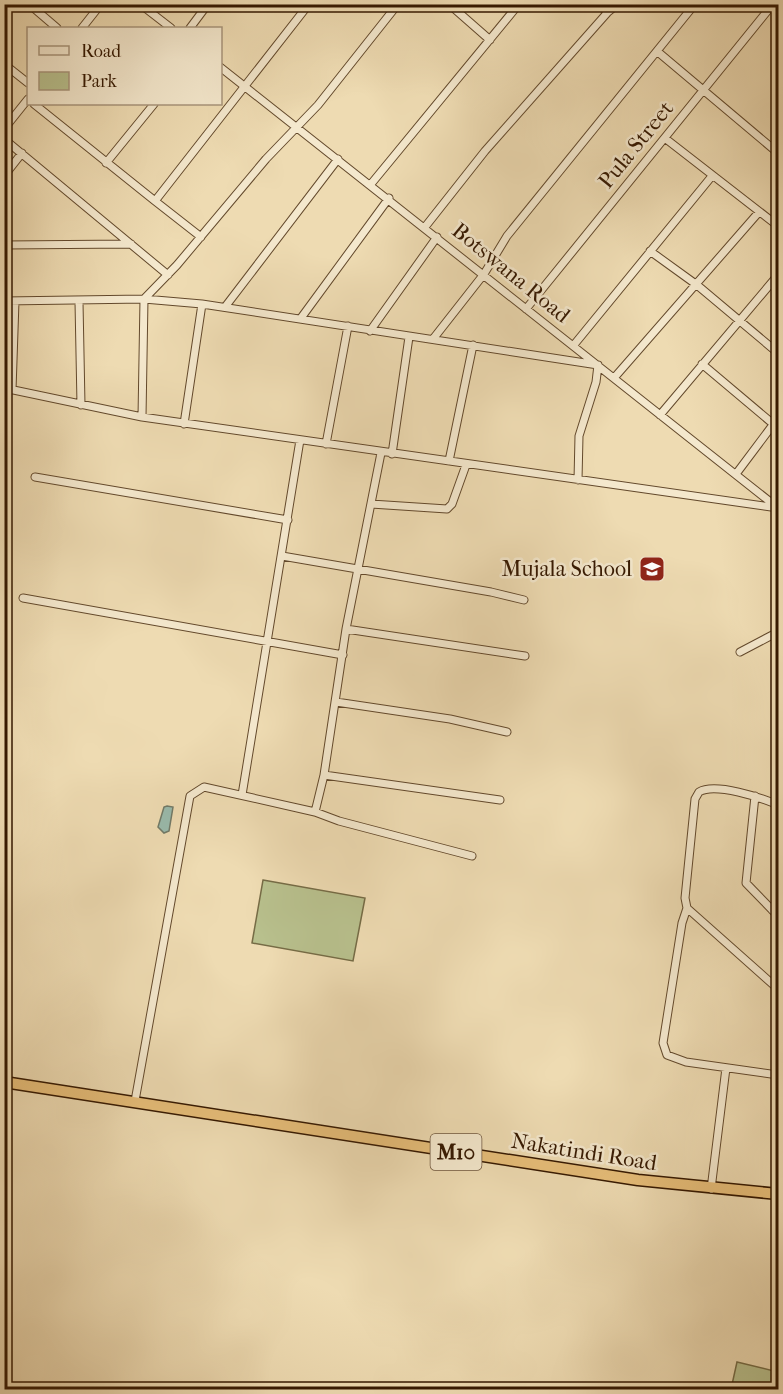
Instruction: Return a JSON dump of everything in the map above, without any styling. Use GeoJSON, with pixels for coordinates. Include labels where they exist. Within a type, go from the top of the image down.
{"type":"FeatureCollection","features":[{"type":"Feature","properties":{"kind":"highway","name":"M10"},"geometry":{"type":"LineString","coordinates":[[4,1082],[135,1101]]}},
{"type":"Feature","properties":{"kind":"highway","name":"Nakatindi Road"},"geometry":{"type":"LineString","coordinates":[[135,1101],[586,1173],[711,1189],[778,1194]]}},
{"type":"Feature","properties":{"kind":"street"},"geometry":{"type":"LineString","coordinates":[[29,4],[56,27]]}},
{"type":"Feature","properties":{"kind":"street"},"geometry":{"type":"LineString","coordinates":[[83,27],[101,4]]}},
{"type":"Feature","properties":{"kind":"street"},"geometry":{"type":"LineString","coordinates":[[140,4],[170,27]]}},
{"type":"Feature","properties":{"kind":"street"},"geometry":{"type":"LineString","coordinates":[[191,27],[208,4]]}},
{"type":"Feature","properties":{"kind":"street"},"geometry":{"type":"LineString","coordinates":[[155,201],[309,4]]}},
{"type":"Feature","properties":{"kind":"street"},"geometry":{"type":"LineString","coordinates":[[142,417],[144,299],[168,275],[278,146],[299,128],[398,4]]}},
{"type":"Feature","properties":{"kind":"street"},"geometry":{"type":"LineString","coordinates":[[449,4],[490,40]]}},
{"type":"Feature","properties":{"kind":"street"},"geometry":{"type":"LineString","coordinates":[[371,184],[519,4]]}},
{"type":"Feature","properties":{"kind":"street"},"geometry":{"type":"LineString","coordinates":[[597,4],[608,12]]}},
{"type":"Feature","properties":{"kind":"street"},"geometry":{"type":"LineString","coordinates":[[425,228],[485,151],[608,12],[618,4]]}},
{"type":"Feature","properties":{"kind":"street"},"geometry":{"type":"LineString","coordinates":[[433,339],[484,274],[507,237],[695,4]]}},
{"type":"Feature","properties":{"kind":"street","name":"Pula Street"},"geometry":{"type":"LineString","coordinates":[[526,309],[666,139],[773,4]]}},
{"type":"Feature","properties":{"kind":"street"},"geometry":{"type":"LineString","coordinates":[[658,52],[705,89],[778,153]]}},
{"type":"Feature","properties":{"kind":"street"},"geometry":{"type":"LineString","coordinates":[[4,64],[27,83]]}},
{"type":"Feature","properties":{"kind":"street","name":"Botswana Road"},"geometry":{"type":"LineString","coordinates":[[222,69],[389,198],[778,508]]}},
{"type":"Feature","properties":{"kind":"street"},"geometry":{"type":"LineString","coordinates":[[4,129],[27,100]]}},
{"type":"Feature","properties":{"kind":"street"},"geometry":{"type":"LineString","coordinates":[[35,105],[201,237]]}},
{"type":"Feature","properties":{"kind":"street"},"geometry":{"type":"LineString","coordinates":[[106,163],[153,105]]}},
{"type":"Feature","properties":{"kind":"street"},"geometry":{"type":"LineString","coordinates":[[4,139],[168,275]]}},
{"type":"Feature","properties":{"kind":"street"},"geometry":{"type":"LineString","coordinates":[[666,139],[778,226]]}},
{"type":"Feature","properties":{"kind":"street"},"geometry":{"type":"LineString","coordinates":[[4,176],[22,153]]}},
{"type":"Feature","properties":{"kind":"street"},"geometry":{"type":"LineString","coordinates":[[225,307],[338,159]]}},
{"type":"Feature","properties":{"kind":"street"},"geometry":{"type":"LineString","coordinates":[[573,346],[712,176]]}},
{"type":"Feature","properties":{"kind":"street"},"geometry":{"type":"LineString","coordinates":[[301,318],[389,198]]}},
{"type":"Feature","properties":{"kind":"street"},"geometry":{"type":"LineString","coordinates":[[614,378],[759,212]]}},
{"type":"Feature","properties":{"kind":"street"},"geometry":{"type":"LineString","coordinates":[[370,331],[437,237]]}},
{"type":"Feature","properties":{"kind":"street"},"geometry":{"type":"LineString","coordinates":[[4,245],[131,244]]}},
{"type":"Feature","properties":{"kind":"street"},"geometry":{"type":"LineString","coordinates":[[650,250],[697,285],[778,353]]}},
{"type":"Feature","properties":{"kind":"street"},"geometry":{"type":"LineString","coordinates":[[660,415],[778,275]]}},
{"type":"Feature","properties":{"kind":"street"},"geometry":{"type":"LineString","coordinates":[[4,301],[79,302],[144,299],[201,304],[598,365],[596,382],[579,435],[578,480]]}},
{"type":"Feature","properties":{"kind":"street"},"geometry":{"type":"LineString","coordinates":[[15,301],[8,389],[184,424],[778,508]]}},
{"type":"Feature","properties":{"kind":"street"},"geometry":{"type":"LineString","coordinates":[[79,302],[81,405]]}},
{"type":"Feature","properties":{"kind":"street"},"geometry":{"type":"LineString","coordinates":[[184,424],[201,304]]}},
{"type":"Feature","properties":{"kind":"street"},"geometry":{"type":"LineString","coordinates":[[326,444],[348,326]]}},
{"type":"Feature","properties":{"kind":"street"},"geometry":{"type":"LineString","coordinates":[[392,454],[409,337]]}},
{"type":"Feature","properties":{"kind":"street"},"geometry":{"type":"LineString","coordinates":[[449,461],[473,345]]}},
{"type":"Feature","properties":{"kind":"street"},"geometry":{"type":"LineString","coordinates":[[702,364],[776,427]]}},
{"type":"Feature","properties":{"kind":"street"},"geometry":{"type":"LineString","coordinates":[[736,474],[776,427],[778,418]]}},
{"type":"Feature","properties":{"kind":"street"},"geometry":{"type":"LineString","coordinates":[[242,795],[265,642],[282,556],[300,440]]}},
{"type":"Feature","properties":{"kind":"street"},"geometry":{"type":"LineString","coordinates":[[315,812],[324,775],[346,628],[381,453]]}},
{"type":"Feature","properties":{"kind":"street"},"geometry":{"type":"LineString","coordinates":[[371,504],[441,511],[447,509],[452,504],[466,465]]}},
{"type":"Feature","properties":{"kind":"street"},"geometry":{"type":"LineString","coordinates":[[35,477],[288,520]]}},
{"type":"Feature","properties":{"kind":"street"},"geometry":{"type":"LineString","coordinates":[[282,556],[358,571],[491,592],[524,600]]}},
{"type":"Feature","properties":{"kind":"street"},"geometry":{"type":"LineString","coordinates":[[23,598],[343,655]]}},
{"type":"Feature","properties":{"kind":"street"},"geometry":{"type":"LineString","coordinates":[[346,628],[525,656]]}},
{"type":"Feature","properties":{"kind":"street"},"geometry":{"type":"LineString","coordinates":[[740,652],[778,632]]}},
{"type":"Feature","properties":{"kind":"street"},"geometry":{"type":"LineString","coordinates":[[336,702],[458,721],[507,732]]}},
{"type":"Feature","properties":{"kind":"street"},"geometry":{"type":"LineString","coordinates":[[324,775],[500,800]]}},
{"type":"Feature","properties":{"kind":"street"},"geometry":{"type":"LineString","coordinates":[[135,1101],[190,796],[204,787],[242,795],[315,812],[339,821],[472,856]]}},
{"type":"Feature","properties":{"kind":"street"},"geometry":{"type":"LineString","coordinates":[[778,805],[755,796],[712,788],[699,792],[695,799],[687,908],[682,923],[663,1043],[667,1056],[686,1062],[778,1075]]}},
{"type":"Feature","properties":{"kind":"street"},"geometry":{"type":"LineString","coordinates":[[755,796],[746,883],[778,916]]}},
{"type":"Feature","properties":{"kind":"street"},"geometry":{"type":"LineString","coordinates":[[772,910],[778,903]]}},
{"type":"Feature","properties":{"kind":"street"},"geometry":{"type":"LineString","coordinates":[[687,908],[778,989]]}},
{"type":"Feature","properties":{"kind":"street"},"geometry":{"type":"LineString","coordinates":[[711,1189],[726,1068]]}},
{"type":"Feature","properties":{"kind":"green space"},"geometry":{"type":"Polygon","coordinates":[[[263,880],[365,898],[353,961],[252,943],[263,880]]]}},
{"type":"Feature","properties":{"kind":"green space"},"geometry":{"type":"Polygon","coordinates":[[[737,1362],[778,1372],[778,1389],[731,1389],[737,1362]]]}},
{"type":"Feature","properties":{"kind":"shaded area"},"geometry":{"type":"Polygon","coordinates":[[[164,807],[173,807],[169,831],[164,833],[158,827],[164,807]]]}},
{"type":"Feature","properties":{"kind":"place","name":"Mujala School"},"geometry":{"type":"Point","coordinates":[652,569]}}]}
